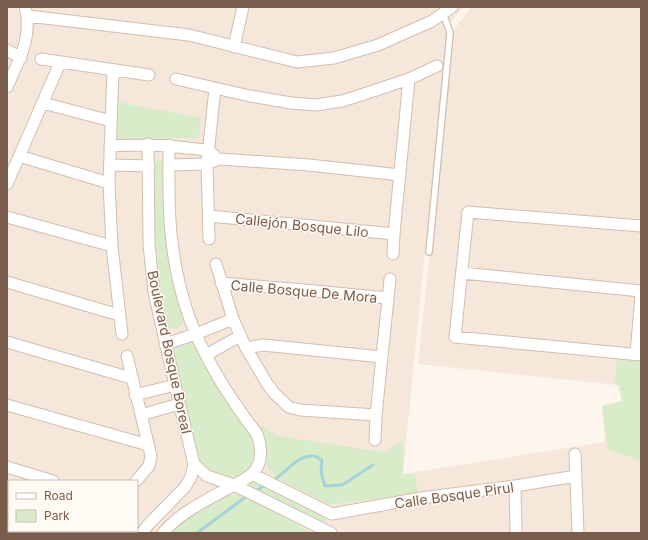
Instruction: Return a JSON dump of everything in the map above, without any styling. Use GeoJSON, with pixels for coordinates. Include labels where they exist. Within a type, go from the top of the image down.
{"type":"FeatureCollection","features":[{"type":"Feature","properties":{"kind":"street"},"geometry":{"type":"LineString","coordinates":[[234,47],[243,7]]}},
{"type":"Feature","properties":{"kind":"street"},"geometry":{"type":"LineString","coordinates":[[9,82],[21,58],[28,35],[27,12],[189,35],[297,62],[334,58],[378,45],[432,21],[448,10]]}},
{"type":"Feature","properties":{"kind":"street"},"geometry":{"type":"LineString","coordinates":[[7,50],[21,58]]}},
{"type":"Feature","properties":{"kind":"street"},"geometry":{"type":"LineString","coordinates":[[41,59],[148,75]]}},
{"type":"Feature","properties":{"kind":"street"},"geometry":{"type":"LineString","coordinates":[[7,184],[60,63]]}},
{"type":"Feature","properties":{"kind":"street"},"geometry":{"type":"LineString","coordinates":[[176,79],[291,103],[316,105],[342,101],[410,79],[437,66]]}},
{"type":"Feature","properties":{"kind":"street"},"geometry":{"type":"LineString","coordinates":[[113,70],[109,183],[112,246],[122,334]]}},
{"type":"Feature","properties":{"kind":"street"},"geometry":{"type":"LineString","coordinates":[[393,254],[410,79]]}},
{"type":"Feature","properties":{"kind":"street"},"geometry":{"type":"LineString","coordinates":[[209,239],[210,216],[207,164],[215,88]]}},
{"type":"Feature","properties":{"kind":"street"},"geometry":{"type":"LineString","coordinates":[[42,103],[111,121]]}},
{"type":"Feature","properties":{"kind":"street"},"geometry":{"type":"LineString","coordinates":[[110,146],[148,144],[169,145],[208,151],[220,159]]}},
{"type":"Feature","properties":{"kind":"street","name":"Boulevard Bosque Boreal"},"geometry":{"type":"LineString","coordinates":[[148,144],[149,244],[154,292],[194,464]]}},
{"type":"Feature","properties":{"kind":"street","name":"Boulevard Bosque Boreal"},"geometry":{"type":"LineString","coordinates":[[169,145],[170,232],[182,293],[196,334],[206,355],[228,394],[257,434],[260,441],[261,457],[252,474]]}},
{"type":"Feature","properties":{"kind":"street"},"geometry":{"type":"LineString","coordinates":[[19,156],[109,183]]}},
{"type":"Feature","properties":{"kind":"street"},"geometry":{"type":"LineString","coordinates":[[169,165],[207,164],[220,159],[400,175]]}},
{"type":"Feature","properties":{"kind":"street"},"geometry":{"type":"LineString","coordinates":[[110,165],[149,166]]}},
{"type":"Feature","properties":{"kind":"street"},"geometry":{"type":"LineString","coordinates":[[641,226],[468,212],[456,337],[639,355],[641,295]]}},
{"type":"Feature","properties":{"kind":"street","name":"Callejón Bosque Lilo"},"geometry":{"type":"LineString","coordinates":[[210,216],[394,234]]}},
{"type":"Feature","properties":{"kind":"street"},"geometry":{"type":"LineString","coordinates":[[7,217],[112,246]]}},
{"type":"Feature","properties":{"kind":"street"},"geometry":{"type":"LineString","coordinates":[[216,264],[233,320],[240,336],[268,385],[281,401],[289,408],[300,410],[376,415]]}},
{"type":"Feature","properties":{"kind":"street"},"geometry":{"type":"LineString","coordinates":[[462,273],[641,291]]}},
{"type":"Feature","properties":{"kind":"street"},"geometry":{"type":"LineString","coordinates":[[375,440],[376,415],[390,278]]}},
{"type":"Feature","properties":{"kind":"street"},"geometry":{"type":"LineString","coordinates":[[7,282],[119,315]]}},
{"type":"Feature","properties":{"kind":"street","name":"Calle Bosque De Mora"},"geometry":{"type":"LineString","coordinates":[[221,283],[315,290],[387,298]]}},
{"type":"Feature","properties":{"kind":"street"},"geometry":{"type":"LineString","coordinates":[[165,344],[233,320]]}},
{"type":"Feature","properties":{"kind":"street"},"geometry":{"type":"LineString","coordinates":[[206,355],[240,336]]}},
{"type":"Feature","properties":{"kind":"street"},"geometry":{"type":"LineString","coordinates":[[7,342],[131,378]]}},
{"type":"Feature","properties":{"kind":"street"},"geometry":{"type":"LineString","coordinates":[[246,348],[263,345],[382,357]]}},
{"type":"Feature","properties":{"kind":"street"},"geometry":{"type":"LineString","coordinates":[[127,356],[135,395],[151,456],[150,463],[137,480]]}},
{"type":"Feature","properties":{"kind":"street"},"geometry":{"type":"LineString","coordinates":[[135,395],[175,385]]}},
{"type":"Feature","properties":{"kind":"street"},"geometry":{"type":"LineString","coordinates":[[140,415],[179,404]]}},
{"type":"Feature","properties":{"kind":"street"},"geometry":{"type":"LineString","coordinates":[[7,405],[148,445]]}},
{"type":"Feature","properties":{"kind":"street"},"geometry":{"type":"LineString","coordinates":[[575,454],[578,533]]}},
{"type":"Feature","properties":{"kind":"street"},"geometry":{"type":"LineString","coordinates":[[142,533],[185,487],[191,477],[194,464],[207,476],[234,485],[328,532],[332,514],[252,474],[234,485],[198,504],[162,533]]}},
{"type":"Feature","properties":{"kind":"street"},"geometry":{"type":"LineString","coordinates":[[7,468],[49,480]]}},
{"type":"Feature","properties":{"kind":"street","name":"Calle Bosque Pirul"},"geometry":{"type":"LineString","coordinates":[[332,514],[421,498],[515,486],[576,476]]}},
{"type":"Feature","properties":{"kind":"street"},"geometry":{"type":"LineString","coordinates":[[515,486],[516,533]]}},
{"type":"Feature","properties":{"kind":"lane"},"geometry":{"type":"LineString","coordinates":[[430,252],[450,33],[448,10]]}},
{"type":"Feature","properties":{"kind":"shaded area"},"geometry":{"type":"Polygon","coordinates":[[[7,7],[463,7],[443,32],[447,31],[403,474],[605,442],[602,406],[622,401],[618,385],[418,364],[453,31],[471,7],[641,7],[641,533],[7,533],[7,7]]]}},
{"type":"Feature","properties":{"kind":"green space"},"geometry":{"type":"Polygon","coordinates":[[[117,102],[201,118],[199,138],[118,139],[116,137],[117,102]]]}},
{"type":"Feature","properties":{"kind":"green space"},"geometry":{"type":"Polygon","coordinates":[[[160,159],[163,164],[162,192],[165,238],[183,320],[182,326],[175,329],[169,327],[167,324],[160,284],[156,243],[152,162],[160,159]]]}},
{"type":"Feature","properties":{"kind":"green space"},"geometry":{"type":"Polygon","coordinates":[[[187,342],[194,345],[255,438],[258,450],[255,461],[245,473],[236,477],[222,478],[210,473],[200,461],[197,454],[172,355],[177,346],[187,342]]]}},
{"type":"Feature","properties":{"kind":"green space"},"geometry":{"type":"Polygon","coordinates":[[[617,357],[641,360],[641,461],[608,449],[602,406],[622,401],[619,385],[615,385],[617,357]]]}},
{"type":"Feature","properties":{"kind":"green space"},"geometry":{"type":"Polygon","coordinates":[[[259,424],[278,436],[383,452],[403,441],[403,474],[415,474],[418,493],[329,505],[278,479],[268,469],[265,457],[266,444],[259,424]]]}},
{"type":"Feature","properties":{"kind":"green space"},"geometry":{"type":"Polygon","coordinates":[[[250,479],[326,517],[326,519],[322,523],[318,523],[250,486],[248,483],[250,479]]]}},
{"type":"Feature","properties":{"kind":"green space"},"geometry":{"type":"Polygon","coordinates":[[[241,494],[250,497],[311,533],[168,533],[193,513],[211,502],[231,495],[241,494]]]}},
{"type":"Feature","properties":{"kind":"waterway"},"geometry":{"type":"LineString","coordinates":[[275,479],[297,461],[308,456],[314,456],[322,460],[321,472],[325,486],[342,485],[373,465]]}},
{"type":"Feature","properties":{"kind":"waterway"},"geometry":{"type":"LineString","coordinates":[[256,491],[265,485]]}},
{"type":"Feature","properties":{"kind":"waterway"},"geometry":{"type":"LineString","coordinates":[[197,533],[247,496]]}}]}
